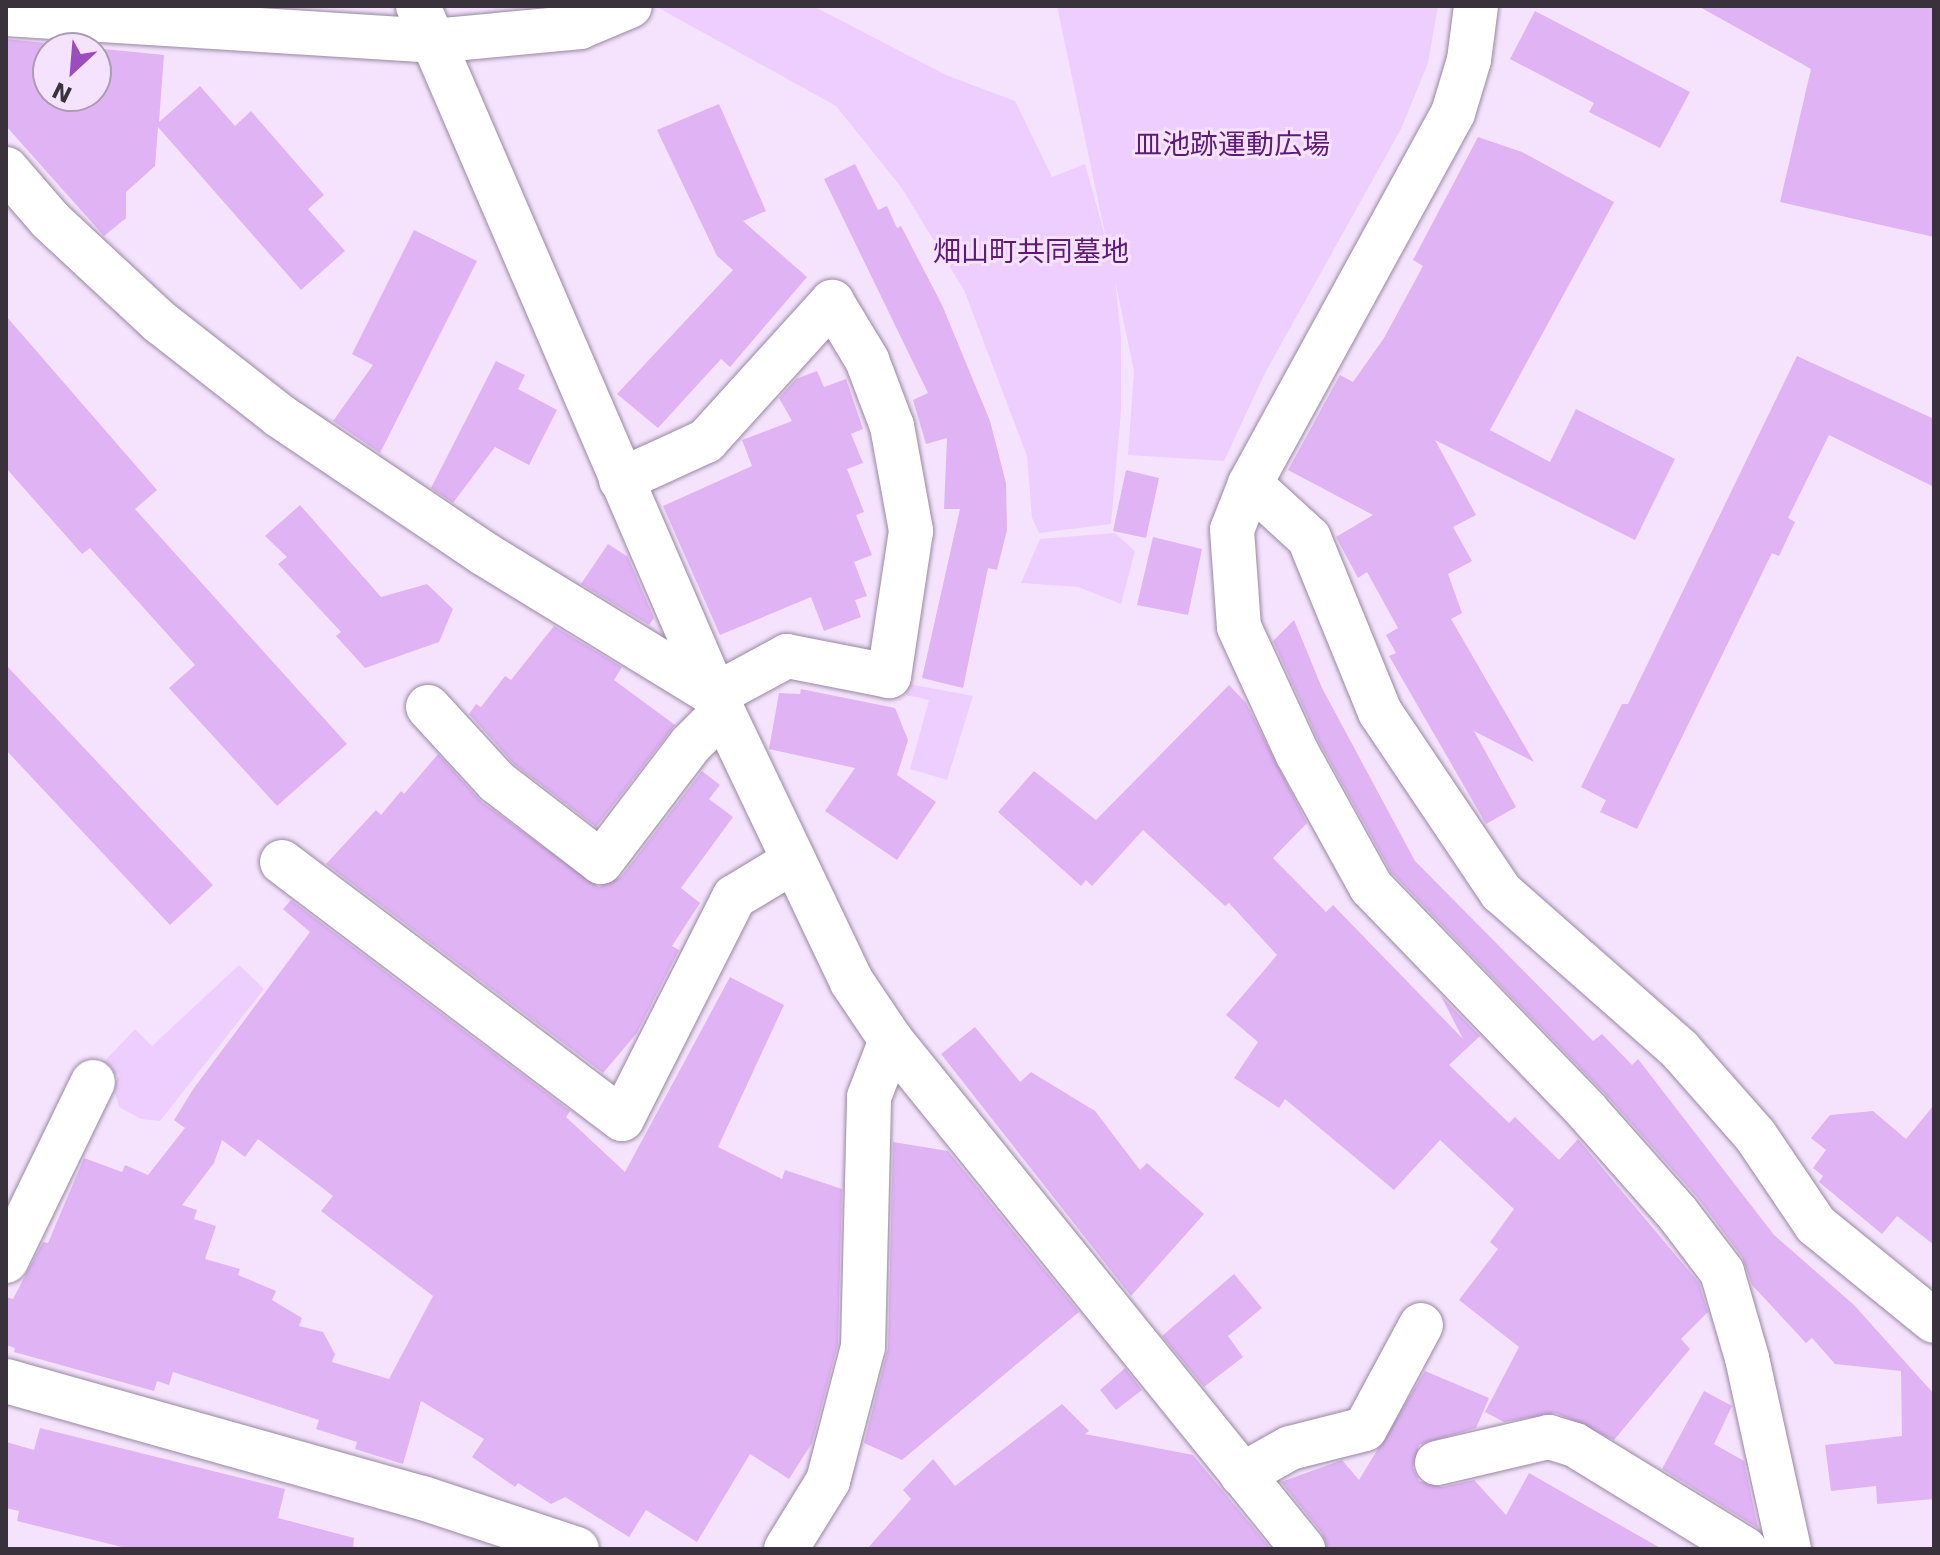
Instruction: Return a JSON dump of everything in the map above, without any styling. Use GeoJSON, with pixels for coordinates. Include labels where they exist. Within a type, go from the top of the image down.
{"type":"FeatureCollection","features":[{"type":"Feature","properties":{"kind":"street"},"geometry":{"type":"LineString","coordinates":[[6,14],[580,27],[630,6]]}},
{"type":"Feature","properties":{"kind":"street"},"geometry":{"type":"LineString","coordinates":[[1476,6],[1469,60],[1453,113],[1250,484],[1232,530],[1239,627],[1297,753],[1371,887],[1587,1111],[1678,1214],[1722,1272],[1747,1358],[1789,1549]]}},
{"type":"Feature","properties":{"kind":"street"},"geometry":{"type":"LineString","coordinates":[[426,24],[719,704],[852,982],[891,1040],[1303,1549]]}},
{"type":"Feature","properties":{"kind":"street"},"geometry":{"type":"LineString","coordinates":[[6,169],[50,220],[161,323],[280,416],[483,553],[719,704]]}},
{"type":"Feature","properties":{"kind":"street"},"geometry":{"type":"LineString","coordinates":[[428,707],[497,782],[601,862],[719,704],[787,656],[889,676],[911,531],[892,426],[867,360],[832,302],[706,441],[621,480]]}},
{"type":"Feature","properties":{"kind":"street"},"geometry":{"type":"LineString","coordinates":[[1250,484],[1309,538],[1380,712],[1501,892],[1680,1050],[1755,1135],[1816,1225],[1934,1321]]}},
{"type":"Feature","properties":{"kind":"street"},"geometry":{"type":"LineString","coordinates":[[282,862],[622,1119],[734,897],[794,861]]}},
{"type":"Feature","properties":{"kind":"street"},"geometry":{"type":"LineString","coordinates":[[786,1549],[828,1481],[863,1347],[869,1097],[891,1040]]}},
{"type":"Feature","properties":{"kind":"street"},"geometry":{"type":"LineString","coordinates":[[6,1261],[93,1082]]}},
{"type":"Feature","properties":{"kind":"street"},"geometry":{"type":"LineString","coordinates":[[1242,1475],[1290,1448],[1365,1429],[1421,1325]]}},
{"type":"Feature","properties":{"kind":"street"},"geometry":{"type":"LineString","coordinates":[[6,1381],[423,1498],[577,1549]]}},
{"type":"Feature","properties":{"kind":"street"},"geometry":{"type":"LineString","coordinates":[[1437,1463],[1549,1437],[1575,1445],[1737,1547]]}},
{"type":"Feature","properties":{"kind":"green space","name":"畑山町共同墓地"},"geometry":{"type":"Polygon","coordinates":[[[655,6],[813,6],[946,75],[1015,101],[1052,177],[1085,164],[1114,269],[1121,338],[1121,411],[1111,524],[1039,533],[1032,518],[1027,456],[964,290],[901,187],[836,106],[655,6]]]}},
{"type":"Feature","properties":{"kind":"green space","name":"皿池跡運動広場"},"geometry":{"type":"Polygon","coordinates":[[[1057,6],[1438,6],[1428,63],[1401,129],[1265,373],[1224,461],[1128,455],[1134,371],[1057,6]]]}},
{"type":"Feature","properties":{"kind":"green space"},"geometry":{"type":"Polygon","coordinates":[[[1115,533],[1135,551],[1121,604],[1078,587],[1021,583],[1040,539],[1115,533]]]}},
{"type":"Feature","properties":{"kind":"green space"},"geometry":{"type":"Polygon","coordinates":[[[909,684],[973,696],[947,780],[910,769],[929,700],[906,695],[909,684]]]}},
{"type":"Feature","properties":{"kind":"green space"},"geometry":{"type":"Polygon","coordinates":[[[239,965],[264,989],[160,1121],[141,1119],[119,1107],[113,1087],[119,1076],[100,1066],[135,1029],[152,1046],[239,965]]]}},
{"type":"Feature","properties":{"kind":"building"},"geometry":{"type":"Polygon","coordinates":[[[1698,6],[1934,6],[1934,237],[1780,202],[1811,69],[1698,6]]]}},
{"type":"Feature","properties":{"kind":"building"},"geometry":{"type":"Polygon","coordinates":[[[1535,11],[1690,92],[1660,148],[1589,112],[1594,103],[1510,59],[1535,11]]]}},
{"type":"Feature","properties":{"kind":"building"},"geometry":{"type":"Polygon","coordinates":[[[6,39],[32,42],[32,112],[112,112],[112,50],[164,55],[159,122],[200,86],[235,126],[251,111],[324,195],[308,209],[345,251],[301,290],[158,127],[155,166],[126,192],[126,218],[104,236],[6,126],[6,39]]]}},
{"type":"Feature","properties":{"kind":"building"},"geometry":{"type":"Polygon","coordinates":[[[719,104],[766,211],[743,221],[807,277],[730,367],[721,359],[658,428],[617,394],[733,270],[717,256],[657,130],[719,104]]]}},
{"type":"Feature","properties":{"kind":"building"},"geometry":{"type":"Polygon","coordinates":[[[1478,137],[1522,152],[1614,202],[1490,430],[1550,462],[1576,409],[1675,459],[1635,540],[1435,440],[1476,515],[1453,527],[1472,561],[1448,574],[1462,613],[1451,619],[1534,762],[1474,731],[1516,807],[1486,824],[1389,656],[1396,653],[1386,635],[1398,628],[1367,572],[1358,578],[1336,537],[1373,515],[1288,470],[1340,375],[1353,382],[1384,338],[1423,266],[1413,260],[1478,137]]]}},
{"type":"Feature","properties":{"kind":"building"},"geometry":{"type":"Polygon","coordinates":[[[855,164],[878,210],[887,206],[897,228],[901,226],[942,305],[990,421],[1006,483],[1007,530],[997,570],[988,568],[963,688],[922,678],[960,509],[944,509],[947,438],[926,444],[913,400],[928,393],[824,179],[855,164]]]}},
{"type":"Feature","properties":{"kind":"building"},"geometry":{"type":"Polygon","coordinates":[[[414,230],[477,261],[380,453],[333,421],[373,365],[352,354],[414,230]]]}},
{"type":"Feature","properties":{"kind":"building"},"geometry":{"type":"Polygon","coordinates":[[[6,316],[157,490],[135,509],[347,744],[277,806],[169,688],[195,665],[90,548],[82,554],[6,468],[6,316]]]}},
{"type":"Feature","properties":{"kind":"building"},"geometry":{"type":"Polygon","coordinates":[[[1797,356],[1934,419],[1934,487],[1829,435],[1788,518],[1795,522],[1779,556],[1772,553],[1637,829],[1600,812],[1606,800],[1581,787],[1622,704],[1628,704],[1797,356]]]}},
{"type":"Feature","properties":{"kind":"building"},"geometry":{"type":"Polygon","coordinates":[[[496,361],[525,375],[518,389],[557,410],[529,465],[495,447],[453,503],[431,488],[496,361]]]}},
{"type":"Feature","properties":{"kind":"building"},"geometry":{"type":"Polygon","coordinates":[[[817,371],[824,387],[846,379],[863,429],[851,434],[863,463],[847,469],[864,512],[856,515],[872,555],[854,562],[867,596],[855,600],[861,617],[824,631],[811,597],[720,635],[663,506],[752,466],[742,440],[792,421],[779,398],[796,379],[817,371]]]}},
{"type":"Feature","properties":{"kind":"building"},"geometry":{"type":"Polygon","coordinates":[[[1126,470],[1159,478],[1146,538],[1113,531],[1126,470]]]}},
{"type":"Feature","properties":{"kind":"building"},"geometry":{"type":"Polygon","coordinates":[[[300,505],[381,597],[427,584],[453,609],[439,642],[365,668],[336,636],[341,632],[278,564],[287,557],[265,536],[300,505]]]}},
{"type":"Feature","properties":{"kind":"building"},"geometry":{"type":"Polygon","coordinates":[[[1153,537],[1202,549],[1188,615],[1137,605],[1153,537]]]}},
{"type":"Feature","properties":{"kind":"building"},"geometry":{"type":"Polygon","coordinates":[[[608,544],[628,557],[654,618],[649,625],[581,584],[608,544]]]}},
{"type":"Feature","properties":{"kind":"building"},"geometry":{"type":"Polygon","coordinates":[[[1294,620],[1322,688],[1415,861],[1593,1041],[1602,1034],[1632,1065],[1638,1059],[1774,1235],[1854,1305],[1934,1394],[1934,1499],[1877,1504],[1876,1486],[1831,1491],[1825,1445],[1902,1436],[1901,1371],[1835,1364],[1812,1338],[1806,1343],[1752,1285],[1742,1257],[1697,1197],[1605,1094],[1391,872],[1319,742],[1273,641],[1294,620]]]}},
{"type":"Feature","properties":{"kind":"building"},"geometry":{"type":"Polygon","coordinates":[[[554,626],[622,667],[614,680],[675,725],[596,827],[514,764],[469,714],[476,704],[481,707],[505,676],[511,680],[554,626]]]}},
{"type":"Feature","properties":{"kind":"building"},"geometry":{"type":"Polygon","coordinates":[[[6,665],[213,885],[170,925],[6,750],[6,665]]]}},
{"type":"Feature","properties":{"kind":"building"},"geometry":{"type":"Polygon","coordinates":[[[1229,685],[1246,703],[1307,823],[1273,858],[1326,912],[1333,905],[1463,1039],[1441,996],[1480,1036],[1449,1065],[1509,1123],[1515,1117],[1559,1160],[1578,1139],[1699,1283],[1708,1312],[1681,1339],[1690,1349],[1614,1440],[1556,1413],[1504,1422],[1485,1412],[1519,1347],[1459,1300],[1498,1249],[1490,1242],[1514,1209],[1440,1140],[1394,1190],[1285,1099],[1279,1108],[1234,1078],[1258,1042],[1226,1015],[1277,955],[1229,903],[1225,906],[1143,830],[1092,886],[1086,880],[1081,886],[998,812],[1034,771],[1096,820],[1229,685]]]}},
{"type":"Feature","properties":{"kind":"building"},"geometry":{"type":"Polygon","coordinates":[[[801,689],[895,708],[908,740],[897,775],[936,802],[897,860],[825,811],[855,768],[769,749],[779,693],[800,694],[801,689]]]}},
{"type":"Feature","properties":{"kind":"building"},"geometry":{"type":"Polygon","coordinates":[[[438,754],[482,802],[599,887],[621,877],[702,771],[720,785],[709,799],[733,817],[681,888],[700,903],[672,946],[679,950],[637,1033],[603,1073],[326,864],[376,810],[381,815],[401,791],[404,794],[438,754]]]}},
{"type":"Feature","properties":{"kind":"building"},"geometry":{"type":"Polygon","coordinates":[[[291,900],[570,1111],[566,1117],[625,1172],[730,977],[784,1005],[718,1147],[782,1179],[785,1170],[842,1189],[838,1344],[812,1443],[789,1479],[750,1454],[697,1542],[646,1510],[629,1537],[565,1497],[551,1504],[518,1483],[515,1487],[472,1457],[484,1439],[421,1401],[403,1464],[355,1449],[357,1442],[316,1429],[319,1420],[173,1372],[169,1385],[157,1381],[154,1391],[14,1352],[15,1348],[6,1345],[6,1297],[13,1299],[43,1242],[48,1243],[84,1158],[122,1172],[125,1165],[148,1175],[185,1128],[174,1120],[194,1088],[310,932],[283,909],[291,900]],[[258,1139],[245,1157],[222,1140],[214,1163],[182,1205],[197,1210],[194,1219],[216,1226],[205,1259],[240,1269],[238,1275],[276,1291],[272,1300],[302,1318],[299,1326],[323,1332],[335,1354],[332,1362],[389,1379],[433,1296],[321,1211],[333,1196],[258,1139]]]}},
{"type":"Feature","properties":{"kind":"building"},"geometry":{"type":"Polygon","coordinates":[[[975,1027],[1020,1082],[1031,1072],[1095,1111],[1140,1170],[1147,1163],[1204,1214],[1131,1296],[941,1054],[975,1027]]]}},
{"type":"Feature","properties":{"kind":"building"},"geometry":{"type":"Polygon","coordinates":[[[1934,1105],[1934,1245],[1897,1216],[1882,1234],[1819,1182],[1823,1176],[1813,1168],[1826,1150],[1811,1138],[1830,1115],[1873,1111],[1906,1139],[1934,1105]]]}},
{"type":"Feature","properties":{"kind":"building"},"geometry":{"type":"Polygon","coordinates":[[[893,1142],[948,1151],[1079,1312],[902,1460],[864,1443],[888,1348],[893,1142]]]}},
{"type":"Feature","properties":{"kind":"building"},"geometry":{"type":"Polygon","coordinates":[[[1234,1274],[1262,1308],[1228,1336],[1243,1357],[1204,1387],[1162,1336],[1234,1274]]]}},
{"type":"Feature","properties":{"kind":"building"},"geometry":{"type":"Polygon","coordinates":[[[1125,1368],[1142,1390],[1116,1410],[1100,1390],[1125,1368]]]}},
{"type":"Feature","properties":{"kind":"building"},"geometry":{"type":"Polygon","coordinates":[[[1425,1371],[1489,1398],[1476,1428],[1419,1445],[1413,1468],[1419,1481],[1442,1487],[1474,1480],[1506,1515],[1529,1473],[1662,1549],[1327,1549],[1322,1533],[1281,1482],[1342,1460],[1359,1480],[1425,1371]]]}},
{"type":"Feature","properties":{"kind":"building"},"geometry":{"type":"Polygon","coordinates":[[[1704,1391],[1732,1406],[1714,1444],[1744,1461],[1758,1528],[1662,1469],[1704,1391]]]}},
{"type":"Feature","properties":{"kind":"building"},"geometry":{"type":"Polygon","coordinates":[[[1062,1404],[1089,1431],[1085,1434],[1193,1455],[1271,1549],[867,1549],[911,1499],[903,1490],[933,1459],[955,1486],[1062,1404]]]}},
{"type":"Feature","properties":{"kind":"building"},"geometry":{"type":"Polygon","coordinates":[[[40,1428],[285,1489],[278,1518],[354,1538],[353,1549],[130,1549],[17,1521],[19,1511],[6,1508],[6,1442],[34,1450],[40,1428]]]}}]}
